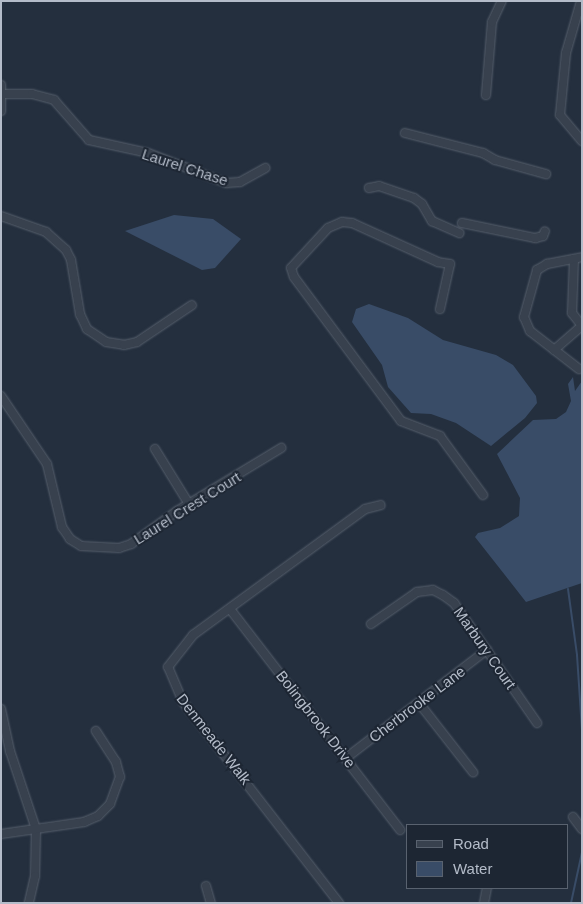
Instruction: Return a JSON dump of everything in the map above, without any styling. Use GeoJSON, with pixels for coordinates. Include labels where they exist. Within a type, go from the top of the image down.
{"type":"FeatureCollection","features":[{"type":"Feature","properties":{"kind":"street"},"geometry":{"type":"LineString","coordinates":[[486,96],[492,22],[502,1]]}},
{"type":"Feature","properties":{"kind":"street"},"geometry":{"type":"LineString","coordinates":[[581,1],[566,52],[560,115],[582,141]]}},
{"type":"Feature","properties":{"kind":"street"},"geometry":{"type":"LineString","coordinates":[[1,85],[1,111]]}},
{"type":"Feature","properties":{"kind":"street","name":"Laurel Chase"},"geometry":{"type":"LineString","coordinates":[[2,94],[32,94],[54,100],[89,140],[148,153],[226,183],[240,182],[265,168]]}},
{"type":"Feature","properties":{"kind":"street"},"geometry":{"type":"LineString","coordinates":[[405,133],[483,153],[495,160],[546,174]]}},
{"type":"Feature","properties":{"kind":"street"},"geometry":{"type":"LineString","coordinates":[[369,188],[379,186],[414,198],[422,204],[432,221],[460,233]]}},
{"type":"Feature","properties":{"kind":"street"},"geometry":{"type":"LineString","coordinates":[[1,216],[46,232],[66,250],[71,260],[80,314],[87,328],[106,342],[124,345],[137,342],[192,305]]}},
{"type":"Feature","properties":{"kind":"street"},"geometry":{"type":"LineString","coordinates":[[440,309],[450,264],[438,262],[360,225],[342,222],[320,234],[291,268],[294,278],[401,421],[440,436],[483,495]]}},
{"type":"Feature","properties":{"kind":"street"},"geometry":{"type":"LineString","coordinates":[[462,223],[535,238],[543,236],[545,231]]}},
{"type":"Feature","properties":{"kind":"street"},"geometry":{"type":"LineString","coordinates":[[554,350],[582,326],[572,313],[578,258],[547,264],[537,270],[526,307],[527,327],[554,350],[579,369]]}},
{"type":"Feature","properties":{"kind":"street","name":"Laurel Crest Court"},"geometry":{"type":"LineString","coordinates":[[1,396],[47,464],[62,527],[70,539],[81,546],[118,548],[131,544],[190,504],[281,448]]}},
{"type":"Feature","properties":{"kind":"street"},"geometry":{"type":"LineString","coordinates":[[155,449],[190,504]]}},
{"type":"Feature","properties":{"kind":"street","name":"Denmeade Walk"},"geometry":{"type":"LineString","coordinates":[[339,903],[183,702],[169,674],[168,667],[177,652],[193,635],[365,510],[382,505]]}},
{"type":"Feature","properties":{"kind":"street","name":"Marbury Court"},"geometry":{"type":"LineString","coordinates":[[371,624],[417,592],[433,590],[454,603],[537,723]]}},
{"type":"Feature","properties":{"kind":"street","name":"Bolingbrook Drive"},"geometry":{"type":"LineString","coordinates":[[230,609],[400,830]]}},
{"type":"Feature","properties":{"kind":"street","name":"Cherbrooke Lane"},"geometry":{"type":"LineString","coordinates":[[346,758],[419,704],[487,650]]}},
{"type":"Feature","properties":{"kind":"street"},"geometry":{"type":"LineString","coordinates":[[419,704],[473,772]]}},
{"type":"Feature","properties":{"kind":"street"},"geometry":{"type":"LineString","coordinates":[[1,709],[10,751],[36,830],[35,876],[29,903]]}},
{"type":"Feature","properties":{"kind":"street"},"geometry":{"type":"LineString","coordinates":[[1,834],[84,822],[98,816],[110,804],[120,777],[116,762],[96,732]]}},
{"type":"Feature","properties":{"kind":"street"},"geometry":{"type":"LineString","coordinates":[[573,818],[582,830]]}},
{"type":"Feature","properties":{"kind":"street"},"geometry":{"type":"LineString","coordinates":[[206,886],[211,903]]}},
{"type":"Feature","properties":{"kind":"street"},"geometry":{"type":"LineString","coordinates":[[484,903],[487,889]]}},
{"type":"Feature","properties":{"kind":"water"},"geometry":{"type":"Polygon","coordinates":[[[174,215],[213,219],[241,239],[215,268],[202,270],[125,231],[174,215]]]}},
{"type":"Feature","properties":{"kind":"water"},"geometry":{"type":"Polygon","coordinates":[[[369,304],[408,318],[443,340],[496,355],[513,365],[536,396],[537,403],[525,418],[491,446],[456,423],[431,414],[411,413],[388,387],[382,365],[352,322],[356,309],[369,304]]]}},
{"type":"Feature","properties":{"kind":"water"},"geometry":{"type":"Polygon","coordinates":[[[573,377],[575,391],[582,381],[582,583],[526,602],[475,537],[478,533],[500,528],[519,516],[520,498],[497,454],[533,420],[556,419],[566,412],[571,401],[568,384],[573,377]]]}},
{"type":"Feature","properties":{"kind":"waterway"},"geometry":{"type":"LineString","coordinates":[[568,589],[577,655],[582,730]]}},
{"type":"Feature","properties":{"kind":"waterway"},"geometry":{"type":"LineString","coordinates":[[571,903],[582,852]]}}]}
